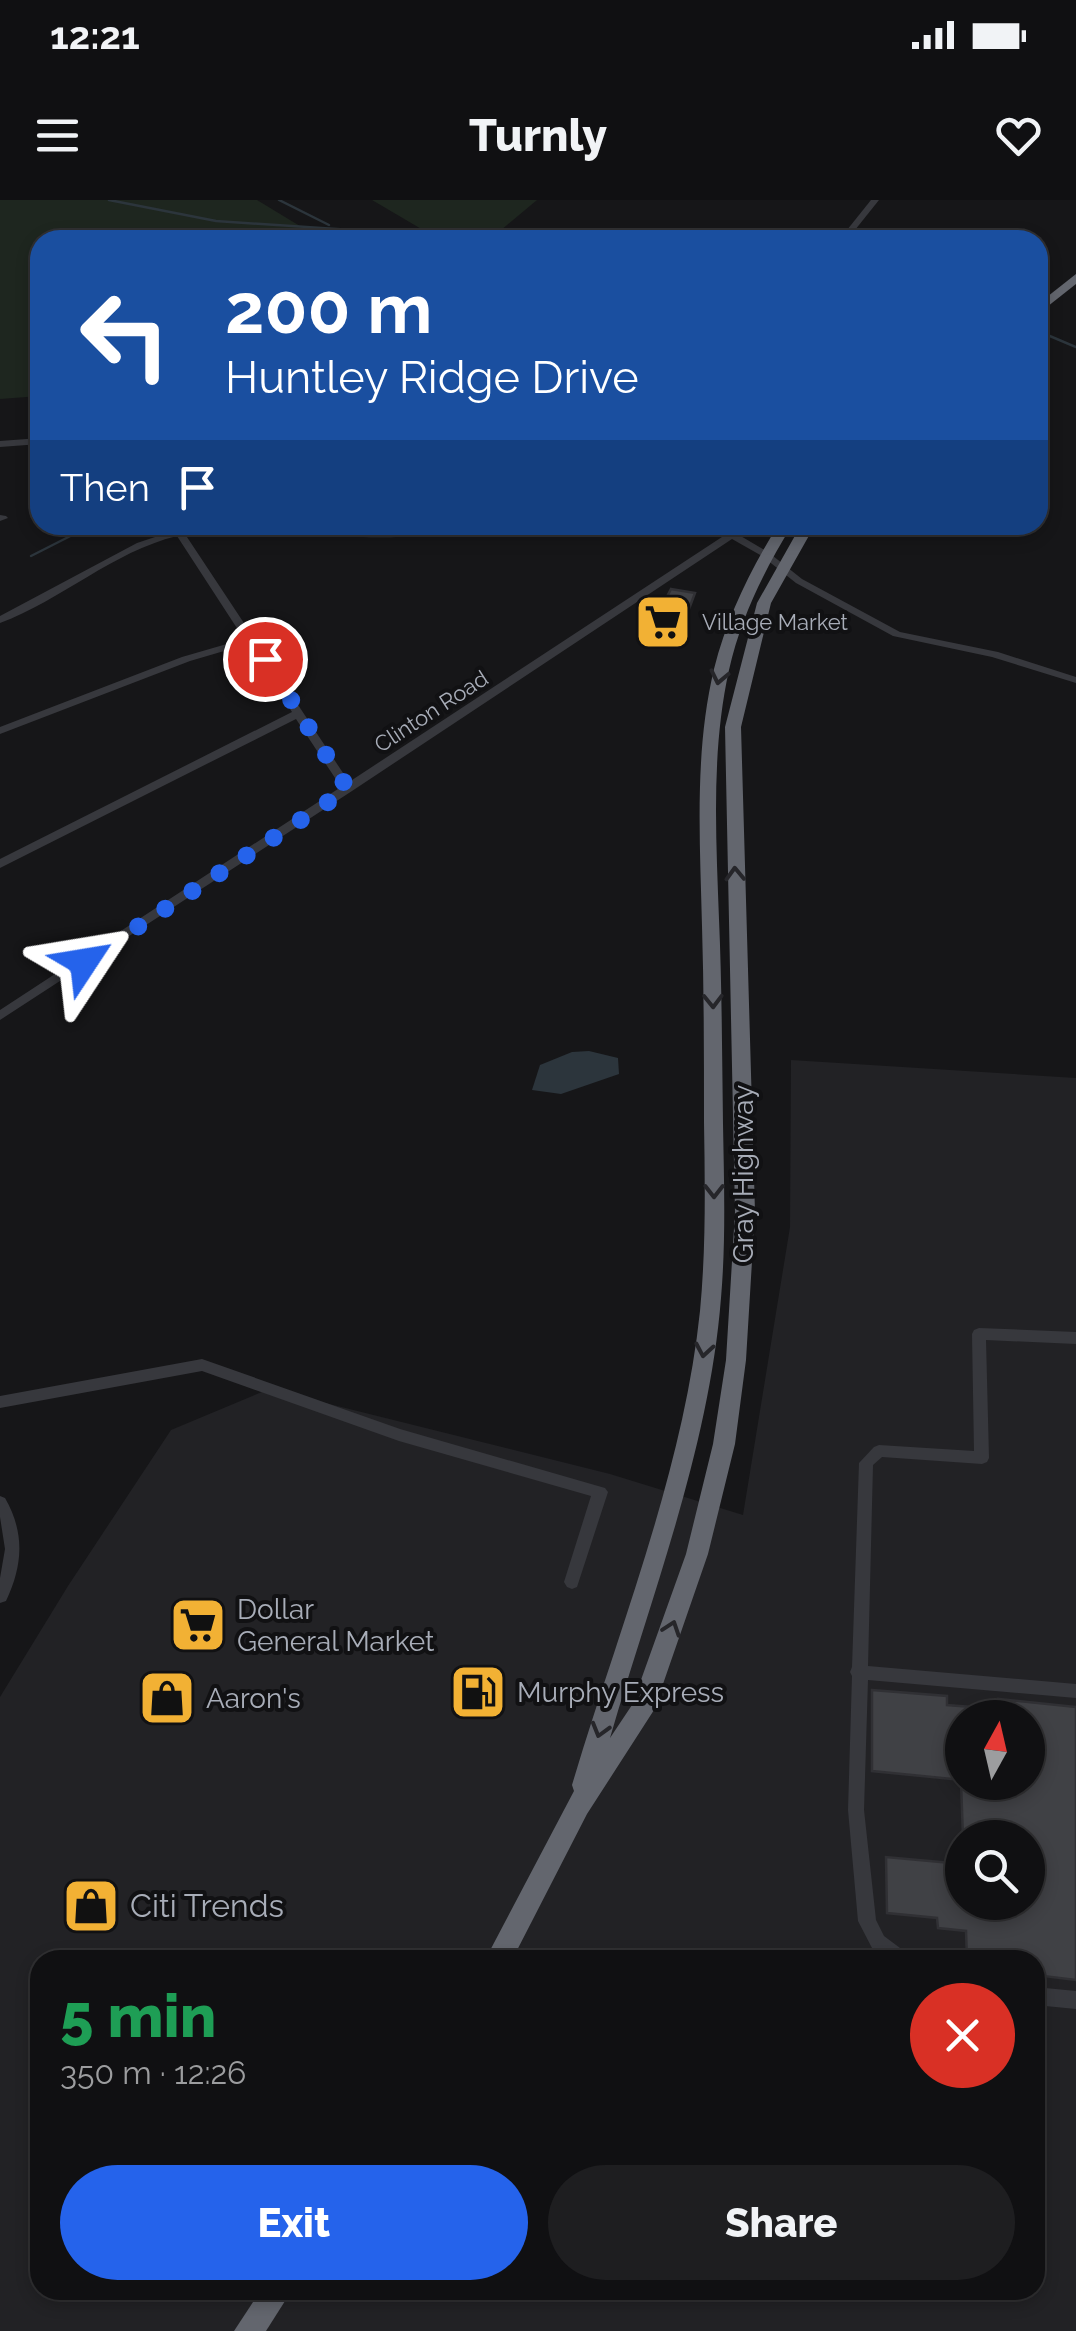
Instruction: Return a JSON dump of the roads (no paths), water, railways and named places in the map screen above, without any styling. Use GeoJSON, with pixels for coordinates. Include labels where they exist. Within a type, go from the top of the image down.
{"type":"FeatureCollection","features":[{"type":"Feature","properties":{"kind":"highway"},"geometry":{"type":"LineString","coordinates":[[1048,285],[1076,261]]}},
{"type":"Feature","properties":{"kind":"highway"},"geometry":{"type":"LineString","coordinates":[[1048,302],[1076,278]]}},
{"type":"Feature","properties":{"kind":"highway","name":"Gray Highway"},"geometry":{"type":"LineString","coordinates":[[503,1950],[578,1806],[642,1710],[697,1554],[724,1444],[736,1360],[745,1212],[732,726],[781,535]]}},
{"type":"Feature","properties":{"kind":"highway","name":"Gray Highway"},"geometry":{"type":"LineString","coordinates":[[578,1806],[662,1538],[707,1339],[714,1224],[707,768],[718,679],[746,590],[798,535]]}},
{"type":"Feature","properties":{"kind":"highway"},"geometry":{"type":"LineString","coordinates":[[248,2331],[271,2300]]}},
{"type":"Feature","properties":{"kind":"street"},"geometry":{"type":"LineString","coordinates":[[850,230],[875,200]]}},
{"type":"Feature","properties":{"kind":"street"},"geometry":{"type":"LineString","coordinates":[[0,444],[30,442]]}},
{"type":"Feature","properties":{"kind":"street"},"geometry":{"type":"LineString","coordinates":[[0,620],[170,535]]}},
{"type":"Feature","properties":{"kind":"street"},"geometry":{"type":"LineString","coordinates":[[181,535],[348,789]]}},
{"type":"Feature","properties":{"kind":"street"},"geometry":{"type":"LineString","coordinates":[[732,536],[898,634],[994,654],[1076,680]]}},
{"type":"Feature","properties":{"kind":"street","name":"Clinton Road"},"geometry":{"type":"LineString","coordinates":[[0,1016],[732,536]]}},
{"type":"Feature","properties":{"kind":"street"},"geometry":{"type":"LineString","coordinates":[[0,731],[186,659],[251,640]]}},
{"type":"Feature","properties":{"kind":"street"},"geometry":{"type":"LineString","coordinates":[[0,864],[299,713]]}},
{"type":"Feature","properties":{"kind":"street"},"geometry":{"type":"LineString","coordinates":[[889,1950],[878,1942],[866,1921],[856,1810],[866,1462],[870,1454],[878,1451],[982,1458],[979,1334],[1076,1338]]}},
{"type":"Feature","properties":{"kind":"street"},"geometry":{"type":"LineString","coordinates":[[0,1402],[202,1365],[398,1435],[600,1492],[572,1582]]}},
{"type":"Feature","properties":{"kind":"street"},"geometry":{"type":"LineString","coordinates":[[0,1502],[13,1536],[12,1563],[0,1596]]}},
{"type":"Feature","properties":{"kind":"street"},"geometry":{"type":"LineString","coordinates":[[858,1672],[1076,1691]]}},
{"type":"Feature","properties":{"kind":"street"},"geometry":{"type":"LineString","coordinates":[[1045,1997],[1076,2000]]}},
{"type":"Feature","properties":{"kind":"waterway"},"geometry":{"type":"LineString","coordinates":[[109,200],[216,221],[351,230]]}},
{"type":"Feature","properties":{"kind":"waterway"},"geometry":{"type":"LineString","coordinates":[[279,200],[329,225]]}},
{"type":"Feature","properties":{"kind":"waterway"},"geometry":{"type":"LineString","coordinates":[[1048,335],[1076,347]]}},
{"type":"Feature","properties":{"kind":"waterway"},"geometry":{"type":"LineString","coordinates":[[31,556],[72,535]]}},
{"type":"Feature","properties":{"kind":"place","name":"Village Market"},"geometry":{"type":"Point","coordinates":[663,622]}},
{"type":"Feature","properties":{"kind":"place","name":"Dollar General Market"},"geometry":{"type":"Point","coordinates":[198,1625]}},
{"type":"Feature","properties":{"kind":"place","name":"Murphy Express"},"geometry":{"type":"Point","coordinates":[478,1692]}},
{"type":"Feature","properties":{"kind":"place","name":"Aaron's"},"geometry":{"type":"Point","coordinates":[167,1698]}},
{"type":"Feature","properties":{"kind":"place","name":"Citi Trends"},"geometry":{"type":"Point","coordinates":[91,1906]}}]}
